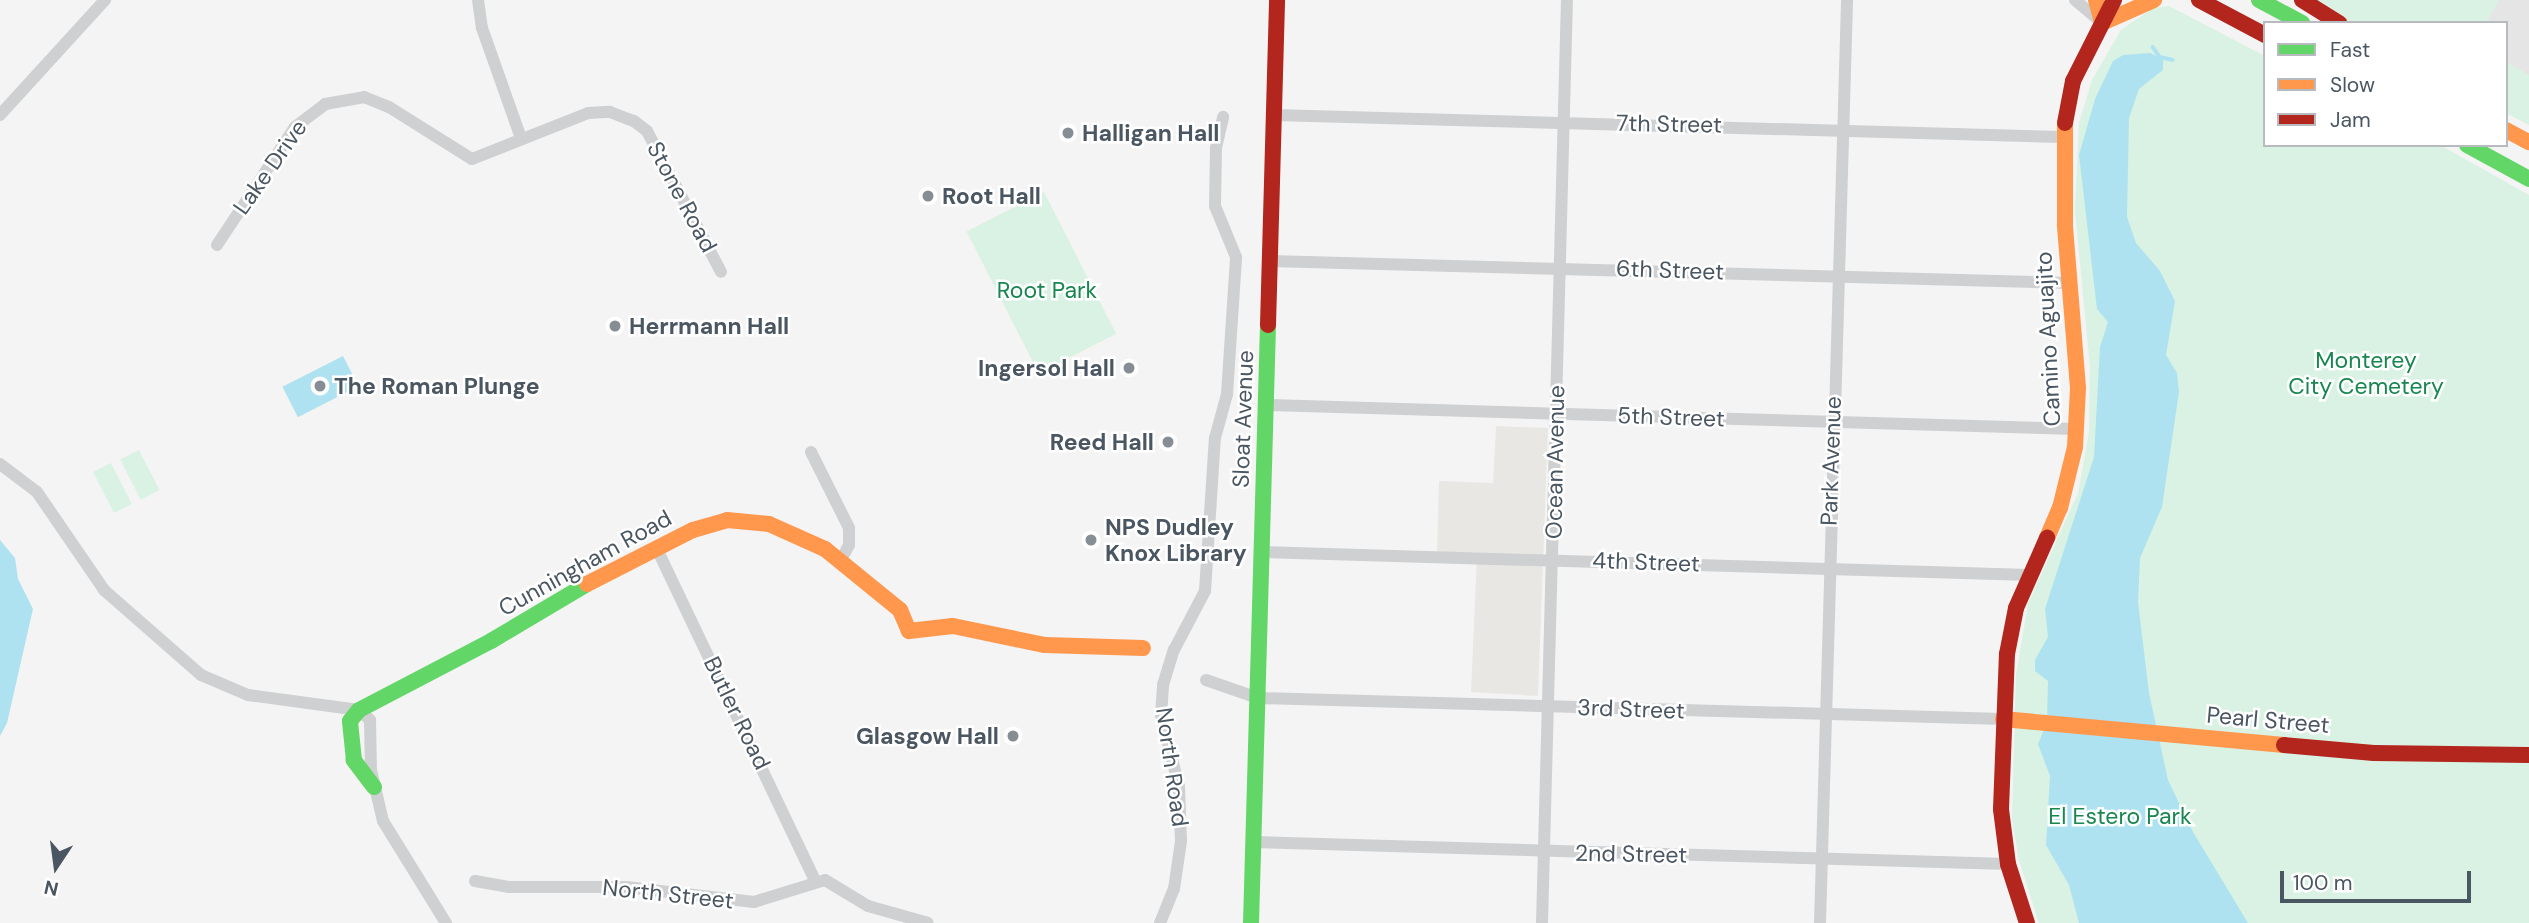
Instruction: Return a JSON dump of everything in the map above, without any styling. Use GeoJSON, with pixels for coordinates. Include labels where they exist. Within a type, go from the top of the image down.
{"type":"FeatureCollection","features":[{"type":"Feature","properties":{"kind":"main road","name":"Sloat Avenue"},"geometry":{"type":"LineString","coordinates":[[1251,923],[1277,0]]}},
{"type":"Feature","properties":{"kind":"main road"},"geometry":{"type":"LineString","coordinates":[[2096,0],[2102,23],[2154,0]]}},
{"type":"Feature","properties":{"kind":"main road","name":"Camino Aguajito"},"geometry":{"type":"LineString","coordinates":[[2027,923],[2008,864],[2001,809],[2008,641],[2030,575],[2060,508],[2077,429],[2063,137],[2073,81],[2114,0]]}},
{"type":"Feature","properties":{"kind":"main road"},"geometry":{"type":"LineString","coordinates":[[2183,0],[2204,3],[2263,34]]}},
{"type":"Feature","properties":{"kind":"main road"},"geometry":{"type":"LineString","coordinates":[[2259,0],[2298,21]]}},
{"type":"Feature","properties":{"kind":"main road"},"geometry":{"type":"LineString","coordinates":[[2302,0],[2336,21]]}},
{"type":"Feature","properties":{"kind":"main road"},"geometry":{"type":"LineString","coordinates":[[2508,131],[2529,142]]}},
{"type":"Feature","properties":{"kind":"main road"},"geometry":{"type":"LineString","coordinates":[[2471,147],[2529,179]]}},
{"type":"Feature","properties":{"kind":"main road","name":"Cunningham Road"},"geometry":{"type":"LineString","coordinates":[[359,710],[656,547],[712,524],[743,519],[782,528],[841,559],[900,610],[909,631],[953,626],[1045,645],[1143,648]]}},
{"type":"Feature","properties":{"kind":"main road"},"geometry":{"type":"LineString","coordinates":[[359,710],[350,721],[354,760],[374,788]]}},
{"type":"Feature","properties":{"kind":"main road","name":"Pearl Street"},"geometry":{"type":"LineString","coordinates":[[2003,719],[2374,753],[2529,755]]}},
{"type":"Feature","properties":{"kind":"street"},"geometry":{"type":"LineString","coordinates":[[0,115],[105,0]]}},
{"type":"Feature","properties":{"kind":"street"},"geometry":{"type":"LineString","coordinates":[[478,0],[482,28],[521,138]]}},
{"type":"Feature","properties":{"kind":"street","name":"Ocean Avenue"},"geometry":{"type":"LineString","coordinates":[[1542,923],[1567,0]]}},
{"type":"Feature","properties":{"kind":"street","name":"Park Avenue"},"geometry":{"type":"LineString","coordinates":[[1820,923],[1832,422],[1847,0]]}},
{"type":"Feature","properties":{"kind":"street"},"geometry":{"type":"LineString","coordinates":[[2075,0],[2102,23]]}},
{"type":"Feature","properties":{"kind":"street","name":"Lake Drive"},"geometry":{"type":"LineString","coordinates":[[218,245],[284,140],[325,103],[348,97],[377,101],[472,159],[521,138]]}},
{"type":"Feature","properties":{"kind":"street","name":"Stone Road"},"geometry":{"type":"LineString","coordinates":[[521,138],[599,112],[641,125],[722,272]]}},
{"type":"Feature","properties":{"kind":"street","name":"7th Street"},"geometry":{"type":"LineString","coordinates":[[1274,115],[1844,128],[2063,137]]}},
{"type":"Feature","properties":{"kind":"street","name":"North Road"},"geometry":{"type":"LineString","coordinates":[[1160,923],[1174,889],[1181,852],[1179,788],[1161,715],[1163,685],[1174,650],[1205,591],[1215,438],[1227,394],[1236,257],[1215,206],[1216,148],[1223,117]]}},
{"type":"Feature","properties":{"kind":"street","name":"6th Street"},"geometry":{"type":"LineString","coordinates":[[1270,261],[2070,283]]}},
{"type":"Feature","properties":{"kind":"street","name":"5th Street"},"geometry":{"type":"LineString","coordinates":[[1266,405],[2077,429]]}},
{"type":"Feature","properties":{"kind":"street"},"geometry":{"type":"LineString","coordinates":[[811,452],[849,528],[849,545],[841,559]]}},
{"type":"Feature","properties":{"kind":"street"},"geometry":{"type":"LineString","coordinates":[[0,464],[28,484],[46,503],[95,580],[201,675],[275,702],[359,710]]}},
{"type":"Feature","properties":{"kind":"street","name":"Butler Road"},"geometry":{"type":"LineString","coordinates":[[656,547],[815,880]]}},
{"type":"Feature","properties":{"kind":"street","name":"4th Street"},"geometry":{"type":"LineString","coordinates":[[1262,552],[2030,575]]}},
{"type":"Feature","properties":{"kind":"street"},"geometry":{"type":"LineString","coordinates":[[1206,680],[1258,698]]}},
{"type":"Feature","properties":{"kind":"street","name":"3rd Street"},"geometry":{"type":"LineString","coordinates":[[1258,698],[2003,719]]}},
{"type":"Feature","properties":{"kind":"street"},"geometry":{"type":"LineString","coordinates":[[374,788],[383,821],[446,923]]}},
{"type":"Feature","properties":{"kind":"street","name":"2nd Street"},"geometry":{"type":"LineString","coordinates":[[1253,842],[2008,864]]}},
{"type":"Feature","properties":{"kind":"street"},"geometry":{"type":"LineString","coordinates":[[815,880],[835,883],[868,906],[928,923]]}},
{"type":"Feature","properties":{"kind":"street","name":"North Street"},"geometry":{"type":"LineString","coordinates":[[475,881],[508,887],[626,887],[754,902],[815,880]]}},
{"type":"Feature","properties":{"kind":"shaded area"},"geometry":{"type":"Polygon","coordinates":[[[2316,0],[2529,0],[2529,120],[2508,108],[2508,21],[2353,21],[2316,0]]]}},
{"type":"Feature","properties":{"kind":"shaded area"},"geometry":{"type":"Polygon","coordinates":[[[1496,426],[1548,428],[1538,696],[1471,692],[1477,555],[1437,553],[1439,481],[1493,483],[1496,426]]]}},
{"type":"Feature","properties":{"kind":"green space"},"geometry":{"type":"Polygon","coordinates":[[[2311,0],[2499,0],[2487,21],[2346,21],[2311,0]]]}},
{"type":"Feature","properties":{"kind":"green space"},"geometry":{"type":"Polygon","coordinates":[[[2169,6],[2263,55],[2263,147],[2444,147],[2529,195],[2529,923],[2039,923],[2019,861],[2012,819],[2016,675],[2028,604],[2078,493],[2089,432],[2090,367],[2075,211],[2079,123],[2092,80],[2121,30],[2153,8],[2169,6]]]}},
{"type":"Feature","properties":{"kind":"green space"},"geometry":{"type":"Polygon","coordinates":[[[2508,63],[2529,75],[2529,125],[2508,114],[2508,63]]]}},
{"type":"Feature","properties":{"kind":"green space","name":"Root Park"},"geometry":{"type":"Polygon","coordinates":[[[1044,192],[1116,334],[1039,373],[966,231],[1044,192]]]}},
{"type":"Feature","properties":{"kind":"green space"},"geometry":{"type":"Polygon","coordinates":[[[139,450],[159,490],[141,500],[120,460],[139,450]]]}},
{"type":"Feature","properties":{"kind":"green space"},"geometry":{"type":"Polygon","coordinates":[[[111,463],[132,504],[114,513],[93,472],[111,463]]]}},
{"type":"Feature","properties":{"kind":"water"},"geometry":{"type":"Polygon","coordinates":[[[2150,53],[2163,59],[2163,70],[2139,89],[2129,118],[2127,217],[2136,243],[2160,271],[2175,301],[2166,355],[2177,373],[2179,392],[2162,507],[2140,558],[2138,602],[2149,693],[2168,780],[2193,832],[2248,923],[2079,923],[2069,885],[2046,845],[2050,776],[2038,744],[2047,722],[2048,681],[2035,671],[2035,660],[2048,637],[2045,609],[2094,457],[2100,347],[2108,322],[2097,309],[2079,155],[2095,99],[2113,61],[2123,55],[2150,53]]]}},
{"type":"Feature","properties":{"kind":"water","name":"The Roman Plunge"},"geometry":{"type":"Polygon","coordinates":[[[343,356],[358,386],[298,417],[282,387],[343,356]]]}},
{"type":"Feature","properties":{"kind":"water"},"geometry":{"type":"Polygon","coordinates":[[[0,540],[15,558],[18,579],[33,609],[7,723],[0,736],[0,540]]]}},
{"type":"Feature","properties":{"kind":"waterway"},"geometry":{"type":"LineString","coordinates":[[2153,47],[2160,57],[2173,60]]}},
{"type":"Feature","properties":{"kind":"traffic: fast"},"geometry":{"type":"LineString","coordinates":[[2259,0],[2298,21]]}},
{"type":"Feature","properties":{"kind":"traffic: fast"},"geometry":{"type":"LineString","coordinates":[[2471,147],[2529,179]]}},
{"type":"Feature","properties":{"kind":"traffic: fast"},"geometry":{"type":"LineString","coordinates":[[1251,923],[1268,325]]}},
{"type":"Feature","properties":{"kind":"traffic: fast"},"geometry":{"type":"LineString","coordinates":[[374,787],[354,760],[350,721],[359,710],[491,641],[587,584]]}},
{"type":"Feature","properties":{"kind":"traffic: slow"},"geometry":{"type":"LineString","coordinates":[[2096,0],[2102,23]]}},
{"type":"Feature","properties":{"kind":"traffic: slow"},"geometry":{"type":"LineString","coordinates":[[2102,23],[2154,0]]}},
{"type":"Feature","properties":{"kind":"traffic: slow"},"geometry":{"type":"LineString","coordinates":[[2047,538],[2060,508],[2075,447],[2078,388],[2065,225],[2065,123]]}},
{"type":"Feature","properties":{"kind":"traffic: slow"},"geometry":{"type":"LineString","coordinates":[[2508,131],[2529,142]]}},
{"type":"Feature","properties":{"kind":"traffic: slow"},"geometry":{"type":"LineString","coordinates":[[587,584],[693,530],[727,520],[769,524],[825,549],[900,610],[909,631],[953,626],[1045,645],[1143,648]]}},
{"type":"Feature","properties":{"kind":"traffic: slow"},"geometry":{"type":"LineString","coordinates":[[2003,719],[2284,745]]}},
{"type":"Feature","properties":{"kind":"traffic: jam"},"geometry":{"type":"LineString","coordinates":[[1268,325],[1277,0]]}},
{"type":"Feature","properties":{"kind":"traffic: jam"},"geometry":{"type":"LineString","coordinates":[[2065,123],[2073,81],[2114,0]]}},
{"type":"Feature","properties":{"kind":"traffic: jam"},"geometry":{"type":"LineString","coordinates":[[2199,0],[2263,34]]}},
{"type":"Feature","properties":{"kind":"traffic: jam"},"geometry":{"type":"LineString","coordinates":[[2302,0],[2336,21]]}},
{"type":"Feature","properties":{"kind":"traffic: jam"},"geometry":{"type":"LineString","coordinates":[[2027,923],[2008,864],[2001,809],[2007,654],[2016,608],[2047,538]]}},
{"type":"Feature","properties":{"kind":"traffic: jam"},"geometry":{"type":"LineString","coordinates":[[2284,745],[2374,753],[2529,755]]}},
{"type":"Feature","properties":{"kind":"place","name":"Halligan Hall"},"geometry":{"type":"Point","coordinates":[1068,133]}},
{"type":"Feature","properties":{"kind":"place","name":"Root Hall"},"geometry":{"type":"Point","coordinates":[928,196]}},
{"type":"Feature","properties":{"kind":"place","name":"Herrmann Hall"},"geometry":{"type":"Point","coordinates":[615,326]}},
{"type":"Feature","properties":{"kind":"place","name":"Ingersol Hall"},"geometry":{"type":"Point","coordinates":[1129,368]}},
{"type":"Feature","properties":{"kind":"place","name":"The Roman Plunge"},"geometry":{"type":"Point","coordinates":[320,386]}},
{"type":"Feature","properties":{"kind":"place","name":"Reed Hall"},"geometry":{"type":"Point","coordinates":[1168,442]}},
{"type":"Feature","properties":{"kind":"place","name":"NPS Dudley Knox Library"},"geometry":{"type":"Point","coordinates":[1091,540]}},
{"type":"Feature","properties":{"kind":"place","name":"Glasgow Hall"},"geometry":{"type":"Point","coordinates":[1013,736]}},
{"type":"Feature","properties":{"kind":"park label","name":"Monterey City Cemetery"},"geometry":{"type":"Point","coordinates":[2366,373]}},
{"type":"Feature","properties":{"kind":"park label","name":"El Estero Park"},"geometry":{"type":"Point","coordinates":[2120,816]}}]}
